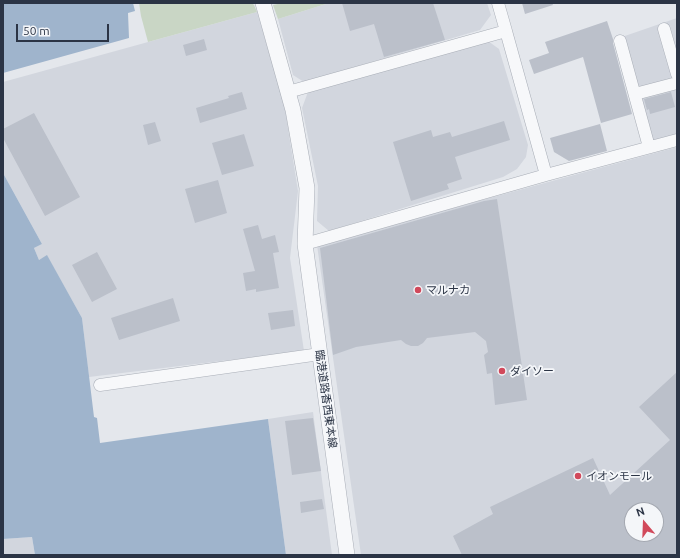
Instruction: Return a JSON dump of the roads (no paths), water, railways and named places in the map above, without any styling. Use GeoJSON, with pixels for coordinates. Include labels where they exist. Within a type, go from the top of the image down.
{"type":"FeatureCollection","features":[{"type":"Feature","properties":{"kind":"street","name":"臨港道路香西東本線"},"geometry":{"type":"LineString","coordinates":[[263,3],[293,110],[307,188],[305,244],[347,555]]}},
{"type":"Feature","properties":{"kind":"street"},"geometry":{"type":"LineString","coordinates":[[498,3],[546,175]]}},
{"type":"Feature","properties":{"kind":"street"},"geometry":{"type":"LineString","coordinates":[[664,29],[673,45],[676,67]]}},
{"type":"Feature","properties":{"kind":"street"},"geometry":{"type":"LineString","coordinates":[[288,92],[506,30]]}},
{"type":"Feature","properties":{"kind":"street"},"geometry":{"type":"LineString","coordinates":[[620,41],[649,147]]}},
{"type":"Feature","properties":{"kind":"street"},"geometry":{"type":"LineString","coordinates":[[635,94],[677,83]]}},
{"type":"Feature","properties":{"kind":"street"},"geometry":{"type":"LineString","coordinates":[[305,244],[546,175],[677,140]]}},
{"type":"Feature","properties":{"kind":"street"},"geometry":{"type":"LineString","coordinates":[[100,385],[320,354]]}},
{"type":"Feature","properties":{"kind":"water"},"geometry":{"type":"Polygon","coordinates":[[[3,3],[133,3],[135,11],[128,13],[129,38],[3,73],[3,3]]]}},
{"type":"Feature","properties":{"kind":"water"},"geometry":{"type":"Polygon","coordinates":[[[3,173],[42,244],[34,248],[39,260],[47,255],[82,318],[94,417],[97,418],[100,443],[268,419],[286,555],[35,555],[32,537],[3,539],[3,173]]]}},
{"type":"Feature","properties":{"kind":"place","name":"マルナカ"},"geometry":{"type":"Point","coordinates":[418,290]}},
{"type":"Feature","properties":{"kind":"place","name":"ダイソー"},"geometry":{"type":"Point","coordinates":[502,371]}},
{"type":"Feature","properties":{"kind":"place","name":"イオンモール"},"geometry":{"type":"Point","coordinates":[578,476]}}]}
